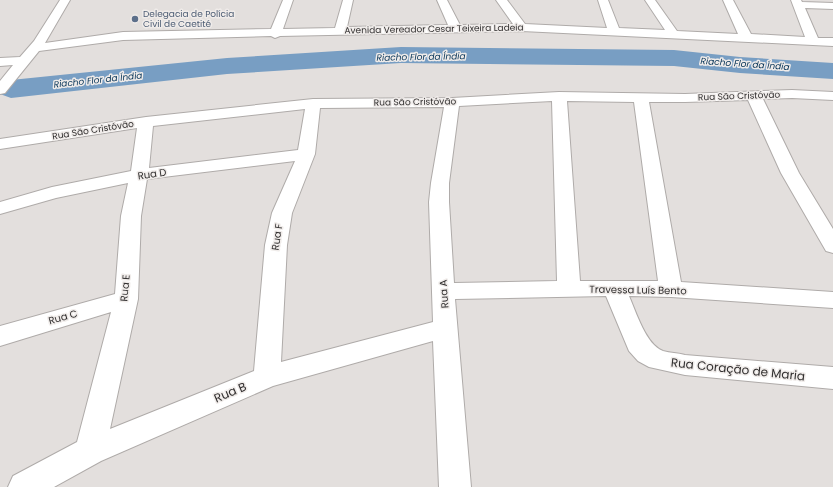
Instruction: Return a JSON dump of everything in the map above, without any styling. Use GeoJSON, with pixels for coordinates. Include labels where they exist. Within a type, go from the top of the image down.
{"type":"FeatureCollection","features":[{"type":"Feature","properties":{"kind":"street"},"geometry":{"type":"LineString","coordinates":[[0,90],[35,48],[65,0]]}},
{"type":"Feature","properties":{"kind":"street"},"geometry":{"type":"LineString","coordinates":[[275,34],[288,0]]}},
{"type":"Feature","properties":{"kind":"street"},"geometry":{"type":"LineString","coordinates":[[340,31],[348,0]]}},
{"type":"Feature","properties":{"kind":"street"},"geometry":{"type":"LineString","coordinates":[[442,0],[456,29]]}},
{"type":"Feature","properties":{"kind":"street"},"geometry":{"type":"LineString","coordinates":[[501,0],[522,27]]}},
{"type":"Feature","properties":{"kind":"street"},"geometry":{"type":"LineString","coordinates":[[603,0],[615,32]]}},
{"type":"Feature","properties":{"kind":"street"},"geometry":{"type":"LineString","coordinates":[[650,0],[674,35]]}},
{"type":"Feature","properties":{"kind":"street"},"geometry":{"type":"LineString","coordinates":[[728,0],[747,39]]}},
{"type":"Feature","properties":{"kind":"street"},"geometry":{"type":"LineString","coordinates":[[813,41],[798,2],[833,6]]}},
{"type":"Feature","properties":{"kind":"street","name":"Avenida Vereador Cesar Teixeira Ladeia"},"geometry":{"type":"LineString","coordinates":[[35,48],[123,36],[275,34],[522,27],[833,42]]}},
{"type":"Feature","properties":{"kind":"street"},"geometry":{"type":"LineString","coordinates":[[0,62],[24,62]]}},
{"type":"Feature","properties":{"kind":"street","name":"Rua São Cristóvão"},"geometry":{"type":"LineString","coordinates":[[0,144],[146,122],[314,104],[452,102],[559,96],[641,98],[806,94],[833,96]]}},
{"type":"Feature","properties":{"kind":"street"},"geometry":{"type":"LineString","coordinates":[[559,96],[569,289]]}},
{"type":"Feature","properties":{"kind":"street"},"geometry":{"type":"LineString","coordinates":[[754,96],[790,174],[833,246]]}},
{"type":"Feature","properties":{"kind":"street"},"geometry":{"type":"LineString","coordinates":[[641,98],[671,289]]}},
{"type":"Feature","properties":{"kind":"street","name":"Rua A"},"geometry":{"type":"LineString","coordinates":[[452,102],[440,183],[443,291],[455,487]]}},
{"type":"Feature","properties":{"kind":"street","name":"Rua F"},"geometry":{"type":"LineString","coordinates":[[267,376],[276,245],[279,224],[306,154],[314,104]]}},
{"type":"Feature","properties":{"kind":"street","name":"Rua E"},"geometry":{"type":"LineString","coordinates":[[90,451],[126,299],[129,230],[139,175],[146,122]]}},
{"type":"Feature","properties":{"kind":"street","name":"Rua D"},"geometry":{"type":"LineString","coordinates":[[0,208],[52,192],[139,175],[306,154]]}},
{"type":"Feature","properties":{"kind":"street","name":"Travessa Luís Bento"},"geometry":{"type":"LineString","coordinates":[[443,291],[614,288],[671,289],[833,300]]}},
{"type":"Feature","properties":{"kind":"street","name":"Rua Coração de Maria"},"geometry":{"type":"LineString","coordinates":[[614,288],[638,344],[647,354],[658,360],[685,365],[833,378]]}},
{"type":"Feature","properties":{"kind":"street","name":"Rua C"},"geometry":{"type":"LineString","coordinates":[[0,336],[126,299]]}},
{"type":"Feature","properties":{"kind":"street","name":"Rua B"},"geometry":{"type":"LineString","coordinates":[[24,487],[90,451],[267,376],[446,328]]}},
{"type":"Feature","properties":{"kind":"waterway","name":"Riacho Flor da Índia"},"geometry":{"type":"LineString","coordinates":[[11,89],[227,66],[401,55],[674,58],[740,65],[833,71]]}},
{"type":"Feature","properties":{"kind":"place","name":"Delegacia de Polícia Civil de Caetité"},"geometry":{"type":"Point","coordinates":[135,19]}}]}
